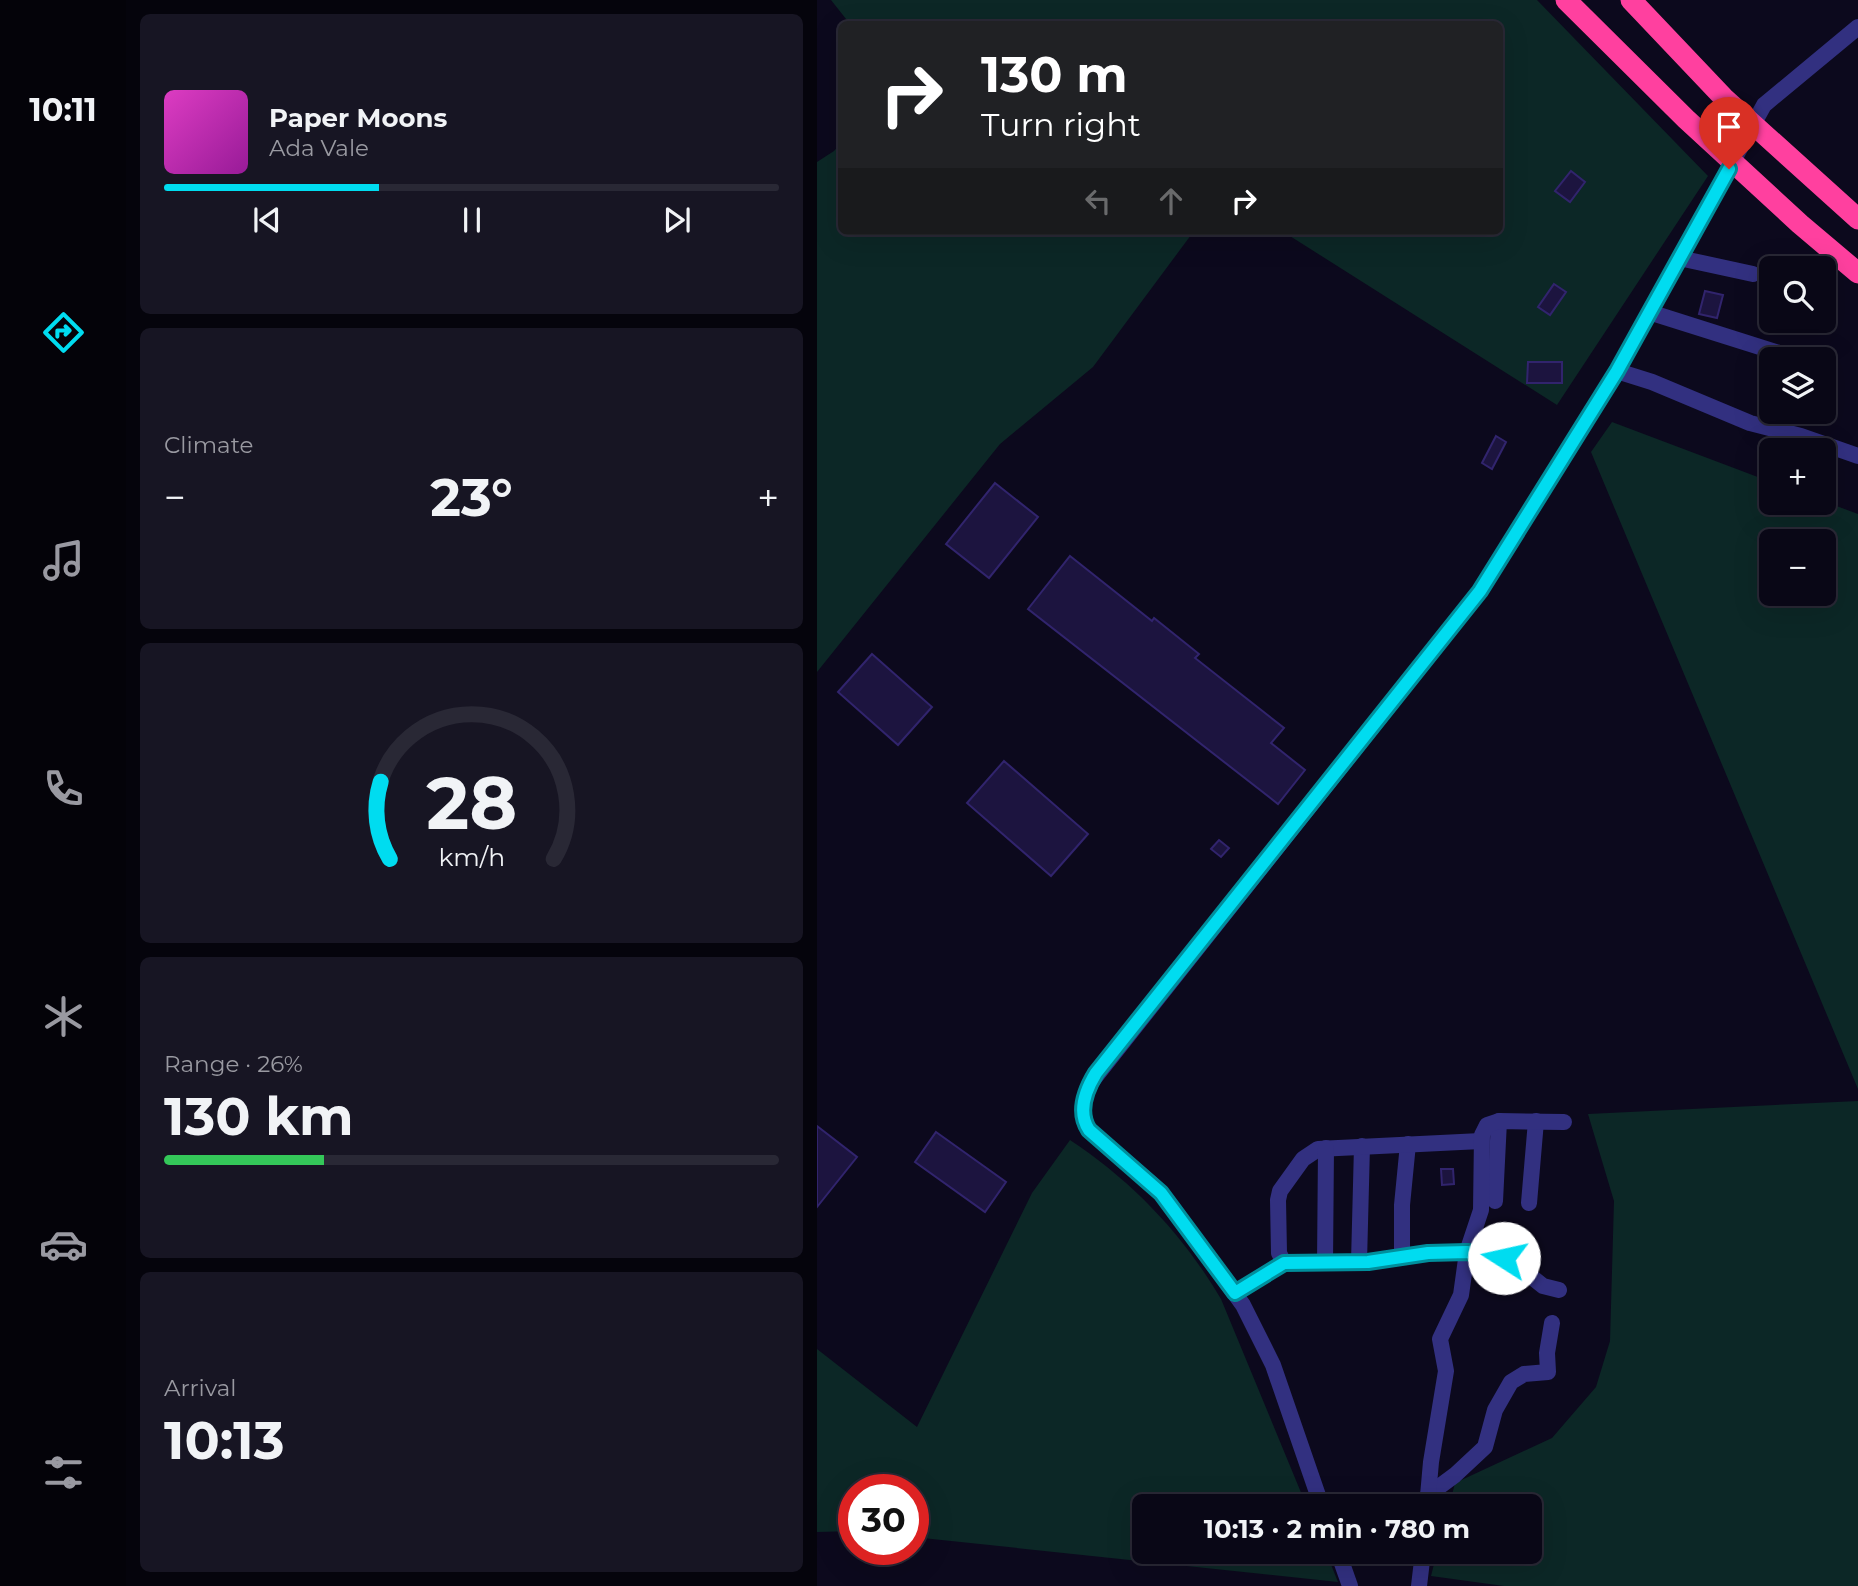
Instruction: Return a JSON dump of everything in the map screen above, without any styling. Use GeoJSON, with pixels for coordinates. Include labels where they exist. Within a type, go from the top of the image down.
{"type":"FeatureCollection","features":[{"type":"Feature","properties":{"kind":"highway"},"geometry":{"type":"LineString","coordinates":[[1566,0],[1686,120],[1858,273]]}},
{"type":"Feature","properties":{"kind":"highway"},"geometry":{"type":"LineString","coordinates":[[1631,0],[1724,99],[1858,219]]}},
{"type":"Feature","properties":{"kind":"street"},"geometry":{"type":"LineString","coordinates":[[1318,1494],[1273,1365],[1251,1320],[1235,1293],[1161,1193],[1089,1130],[1083,1114],[1089,1084],[1480,591],[1617,371],[1764,105],[1858,27]]}},
{"type":"Feature","properties":{"kind":"street"},"geometry":{"type":"LineString","coordinates":[[1679,258],[1753,274]]}},
{"type":"Feature","properties":{"kind":"street"},"geometry":{"type":"LineString","coordinates":[[1649,312],[1760,347]]}},
{"type":"Feature","properties":{"kind":"street"},"geometry":{"type":"LineString","coordinates":[[1617,371],[1652,382],[1750,423],[1801,436],[1858,456]]}},
{"type":"Feature","properties":{"kind":"street"},"geometry":{"type":"LineString","coordinates":[[1495,1201],[1499,1121]]}},
{"type":"Feature","properties":{"kind":"street"},"geometry":{"type":"LineString","coordinates":[[1429,1494],[1431,1461],[1446,1371],[1440,1339],[1461,1295],[1467,1252],[1481,1210],[1481,1141],[1487,1125],[1499,1121],[1564,1122]]}},
{"type":"Feature","properties":{"kind":"street"},"geometry":{"type":"LineString","coordinates":[[1529,1203],[1536,1121]]}},
{"type":"Feature","properties":{"kind":"street"},"geometry":{"type":"LineString","coordinates":[[1284,1263],[1279,1253],[1280,1191],[1309,1153],[1326,1148],[1481,1141]]}},
{"type":"Feature","properties":{"kind":"street"},"geometry":{"type":"LineString","coordinates":[[1402,1257],[1403,1196],[1408,1144]]}},
{"type":"Feature","properties":{"kind":"street"},"geometry":{"type":"LineString","coordinates":[[1359,1262],[1362,1146]]}},
{"type":"Feature","properties":{"kind":"street"},"geometry":{"type":"LineString","coordinates":[[1325,1263],[1326,1148]]}},
{"type":"Feature","properties":{"kind":"street"},"geometry":{"type":"LineString","coordinates":[[1235,1293],[1284,1263],[1359,1262],[1428,1253],[1467,1252],[1513,1262],[1543,1286],[1559,1290]]}},
{"type":"Feature","properties":{"kind":"street"},"geometry":{"type":"LineString","coordinates":[[1435,1494],[1485,1447],[1495,1410],[1511,1382],[1524,1374],[1548,1372],[1547,1353],[1552,1323]]}},
{"type":"Feature","properties":{"kind":"street"},"geometry":{"type":"LineString","coordinates":[[1342,1564],[1350,1586]]}},
{"type":"Feature","properties":{"kind":"street"},"geometry":{"type":"LineString","coordinates":[[1419,1586],[1422,1564]]}},
{"type":"Feature","properties":{"kind":"green space"},"geometry":{"type":"Polygon","coordinates":[[[831,0],[1537,0],[1708,176],[1557,405],[1288,235],[1503,235],[1503,21],[848,21],[831,0]]]}},
{"type":"Feature","properties":{"kind":"green space"},"geometry":{"type":"Polygon","coordinates":[[[838,146],[838,235],[1191,235],[1093,367],[1000,444],[817,672],[817,162],[838,146]]]}},
{"type":"Feature","properties":{"kind":"green space"},"geometry":{"type":"Polygon","coordinates":[[[1612,422],[1759,477],[1759,515],[1836,515],[1836,506],[1858,514],[1858,1089],[1591,452],[1612,422]]]}},
{"type":"Feature","properties":{"kind":"green space"},"geometry":{"type":"Polygon","coordinates":[[[1858,1101],[1858,1586],[1504,1586],[1431,1576],[1434,1564],[1542,1564],[1542,1494],[1452,1494],[1455,1483],[1552,1438],[1596,1387],[1610,1341],[1614,1201],[1588,1114],[1858,1101]]]}},
{"type":"Feature","properties":{"kind":"green space"},"geometry":{"type":"Polygon","coordinates":[[[1070,1140],[1115,1173],[1155,1210],[1190,1252],[1221,1299],[1302,1494],[1132,1494],[1132,1560],[929,1539],[929,1474],[838,1474],[838,1531],[817,1532],[817,1349],[917,1427],[1032,1193],[1070,1140]]]}},
{"type":"Feature","properties":{"kind":"green space"},"geometry":{"type":"Polygon","coordinates":[[[1168,1564],[1331,1564],[1338,1582],[1168,1564]]]}},
{"type":"Feature","properties":{"kind":"building"},"geometry":{"type":"Polygon","coordinates":[[[1571,171],[1585,182],[1570,202],[1555,191],[1571,171]]]}},
{"type":"Feature","properties":{"kind":"building"},"geometry":{"type":"Polygon","coordinates":[[[1554,284],[1566,292],[1550,315],[1538,307],[1554,284]]]}},
{"type":"Feature","properties":{"kind":"building"},"geometry":{"type":"Polygon","coordinates":[[[1705,291],[1723,295],[1717,318],[1699,314],[1705,291]]]}},
{"type":"Feature","properties":{"kind":"building"},"geometry":{"type":"Polygon","coordinates":[[[1528,362],[1562,362],[1562,383],[1527,383],[1528,362]]]}},
{"type":"Feature","properties":{"kind":"building"},"geometry":{"type":"Polygon","coordinates":[[[1496,436],[1506,442],[1492,469],[1482,463],[1496,436]]]}},
{"type":"Feature","properties":{"kind":"building"},"geometry":{"type":"Polygon","coordinates":[[[995,483],[1038,517],[989,578],[946,544],[995,483]]]}},
{"type":"Feature","properties":{"kind":"building"},"geometry":{"type":"Polygon","coordinates":[[[1070,556],[1152,621],[1154,618],[1199,654],[1195,658],[1284,728],[1271,743],[1305,770],[1278,804],[1028,609],[1070,556]]]}},
{"type":"Feature","properties":{"kind":"building"},"geometry":{"type":"Polygon","coordinates":[[[872,654],[932,707],[898,745],[838,692],[872,654]]]}},
{"type":"Feature","properties":{"kind":"building"},"geometry":{"type":"Polygon","coordinates":[[[1004,761],[1088,834],[1051,876],[967,803],[1004,761]]]}},
{"type":"Feature","properties":{"kind":"building"},"geometry":{"type":"Polygon","coordinates":[[[1219,840],[1229,848],[1221,857],[1211,849],[1219,840]]]}},
{"type":"Feature","properties":{"kind":"building"},"geometry":{"type":"Polygon","coordinates":[[[817,1126],[857,1157],[817,1207],[817,1126]]]}},
{"type":"Feature","properties":{"kind":"building"},"geometry":{"type":"Polygon","coordinates":[[[936,1132],[1006,1182],[985,1212],[915,1162],[936,1132]]]}},
{"type":"Feature","properties":{"kind":"building"},"geometry":{"type":"Polygon","coordinates":[[[1441,1169],[1453,1169],[1454,1184],[1442,1185],[1441,1169]]]}},
{"type":"Feature","properties":{"kind":"building"},"geometry":{"type":"Polygon","coordinates":[[[1513,1243],[1530,1244],[1529,1256],[1512,1251],[1513,1243]]]}},
{"type":"Feature","properties":{"kind":"route"},"geometry":{"type":"LineString","coordinates":[[1504,1258],[1467,1252],[1428,1253],[1368,1262],[1284,1263],[1235,1293],[1161,1193],[1089,1130],[1083,1114],[1085,1094],[1096,1073],[1480,591],[1617,371],[1729,169]]}}]}
